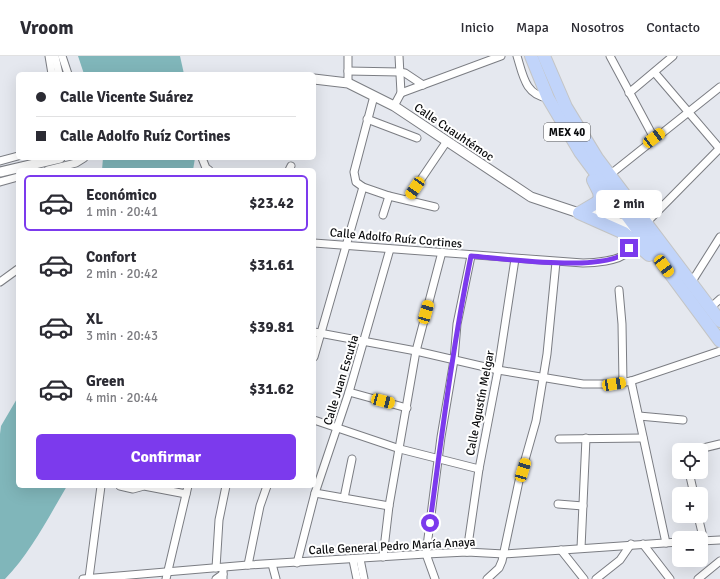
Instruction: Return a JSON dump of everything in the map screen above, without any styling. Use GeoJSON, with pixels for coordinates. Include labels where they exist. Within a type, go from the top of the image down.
{"type":"FeatureCollection","features":[{"type":"Feature","properties":{"kind":"main road","name":"MEX 40"},"geometry":{"type":"LineString","coordinates":[[531,56],[548,98],[588,164],[605,178]]}},
{"type":"Feature","properties":{"kind":"main road","name":"MEX 40"},"geometry":{"type":"LineString","coordinates":[[544,56],[566,107],[605,178],[620,197],[638,230],[720,341]]}},
{"type":"Feature","properties":{"kind":"main road"},"geometry":{"type":"LineString","coordinates":[[579,213],[600,199],[599,192],[591,175],[588,164]]}},
{"type":"Feature","properties":{"kind":"main road"},"geometry":{"type":"LineString","coordinates":[[579,213],[612,226],[638,230]]}},
{"type":"Feature","properties":{"kind":"main road","name":"MEX 40"},"geometry":{"type":"LineString","coordinates":[[638,230],[691,283],[720,321]]}},
{"type":"Feature","properties":{"kind":"street"},"geometry":{"type":"LineString","coordinates":[[49,56],[57,72]]}},
{"type":"Feature","properties":{"kind":"street"},"geometry":{"type":"LineString","coordinates":[[55,56],[57,72]]}},
{"type":"Feature","properties":{"kind":"street"},"geometry":{"type":"LineString","coordinates":[[62,56],[67,72]]}},
{"type":"Feature","properties":{"kind":"street"},"geometry":{"type":"LineString","coordinates":[[348,56],[348,83]]}},
{"type":"Feature","properties":{"kind":"street"},"geometry":{"type":"LineString","coordinates":[[394,106],[401,93],[399,56]]}},
{"type":"Feature","properties":{"kind":"street"},"geometry":{"type":"LineString","coordinates":[[401,93],[501,56]]}},
{"type":"Feature","properties":{"kind":"street"},"geometry":{"type":"LineString","coordinates":[[517,56],[529,88],[536,95],[548,98]]}},
{"type":"Feature","properties":{"kind":"street"},"geometry":{"type":"LineString","coordinates":[[610,56],[654,138]]}},
{"type":"Feature","properties":{"kind":"street"},"geometry":{"type":"LineString","coordinates":[[629,93],[655,73],[673,56]]}},
{"type":"Feature","properties":{"kind":"street"},"geometry":{"type":"LineString","coordinates":[[348,71],[400,72],[405,73],[424,85]]}},
{"type":"Feature","properties":{"kind":"street"},"geometry":{"type":"LineString","coordinates":[[655,73],[720,149]]}},
{"type":"Feature","properties":{"kind":"street","name":"Calle Cuauhtémoc"},"geometry":{"type":"LineString","coordinates":[[316,79],[348,83],[394,106],[532,197],[579,213]]}},
{"type":"Feature","properties":{"kind":"street"},"geometry":{"type":"LineString","coordinates":[[605,178],[720,87]]}},
{"type":"Feature","properties":{"kind":"street"},"geometry":{"type":"LineString","coordinates":[[374,96],[354,172],[355,178],[362,187],[389,196],[435,207]]}},
{"type":"Feature","properties":{"kind":"street"},"geometry":{"type":"LineString","coordinates":[[367,119],[417,138]]}},
{"type":"Feature","properties":{"kind":"street"},"geometry":{"type":"LineString","coordinates":[[407,200],[447,141]]}},
{"type":"Feature","properties":{"kind":"street","name":"Calle Adolfo Ruíz Cortines"},"geometry":{"type":"LineString","coordinates":[[316,243],[442,252],[471,256],[595,263],[620,257],[627,252],[638,230],[720,149]]}},
{"type":"Feature","properties":{"kind":"street"},"geometry":{"type":"LineString","coordinates":[[0,161],[16,157]]}},
{"type":"Feature","properties":{"kind":"street"},"geometry":{"type":"LineString","coordinates":[[17,168],[51,160]]}},
{"type":"Feature","properties":{"kind":"street"},"geometry":{"type":"LineString","coordinates":[[53,168],[75,160]]}},
{"type":"Feature","properties":{"kind":"street"},"geometry":{"type":"LineString","coordinates":[[0,172],[16,168]]}},
{"type":"Feature","properties":{"kind":"street"},"geometry":{"type":"LineString","coordinates":[[0,182],[16,178]]}},
{"type":"Feature","properties":{"kind":"street"},"geometry":{"type":"LineString","coordinates":[[362,187],[347,246],[317,332],[416,351],[498,370],[583,384],[602,385],[631,381],[720,351]]}},
{"type":"Feature","properties":{"kind":"street"},"geometry":{"type":"LineString","coordinates":[[383,215],[389,196]]}},
{"type":"Feature","properties":{"kind":"street"},"geometry":{"type":"LineString","coordinates":[[579,213],[598,211],[620,197]]}},
{"type":"Feature","properties":{"kind":"street"},"geometry":{"type":"LineString","coordinates":[[691,283],[720,237]]}},
{"type":"Feature","properties":{"kind":"street","name":"Calle Juan Escutia"},"geometry":{"type":"LineString","coordinates":[[297,563],[315,494],[350,392],[390,249]]}},
{"type":"Feature","properties":{"kind":"street"},"geometry":{"type":"LineString","coordinates":[[382,557],[389,506],[416,351],[442,252]]}},
{"type":"Feature","properties":{"kind":"street"},"geometry":{"type":"LineString","coordinates":[[435,579],[426,554],[438,460],[454,360],[457,324],[471,256]]}},
{"type":"Feature","properties":{"kind":"street","name":"Calle Agustín Melgar"},"geometry":{"type":"LineString","coordinates":[[467,552],[479,469],[498,370],[515,258]]}},
{"type":"Feature","properties":{"kind":"street"},"geometry":{"type":"LineString","coordinates":[[488,579],[496,576],[502,561],[519,481],[536,421],[554,299],[556,262]]}},
{"type":"Feature","properties":{"kind":"street"},"geometry":{"type":"LineString","coordinates":[[0,282],[16,270]]}},
{"type":"Feature","properties":{"kind":"street"},"geometry":{"type":"LineString","coordinates":[[619,290],[622,324],[623,383]]}},
{"type":"Feature","properties":{"kind":"street"},"geometry":{"type":"LineString","coordinates":[[710,308],[720,299]]}},
{"type":"Feature","properties":{"kind":"street"},"geometry":{"type":"LineString","coordinates":[[631,381],[666,543]]}},
{"type":"Feature","properties":{"kind":"street"},"geometry":{"type":"LineString","coordinates":[[350,392],[407,408]]}},
{"type":"Feature","properties":{"kind":"street"},"geometry":{"type":"LineString","coordinates":[[639,416],[683,420]]}},
{"type":"Feature","properties":{"kind":"street"},"geometry":{"type":"LineString","coordinates":[[316,421],[400,449],[438,460],[479,469]]}},
{"type":"Feature","properties":{"kind":"street"},"geometry":{"type":"LineString","coordinates":[[581,548],[586,438]]}},
{"type":"Feature","properties":{"kind":"street"},"geometry":{"type":"LineString","coordinates":[[559,439],[643,438]]}},
{"type":"Feature","properties":{"kind":"street"},"geometry":{"type":"LineString","coordinates":[[708,447],[720,444]]}},
{"type":"Feature","properties":{"kind":"street"},"geometry":{"type":"LineString","coordinates":[[344,498],[352,459]]}},
{"type":"Feature","properties":{"kind":"street"},"geometry":{"type":"LineString","coordinates":[[86,579],[101,488]]}},
{"type":"Feature","properties":{"kind":"street"},"geometry":{"type":"LineString","coordinates":[[154,488],[186,494]]}},
{"type":"Feature","properties":{"kind":"street"},"geometry":{"type":"LineString","coordinates":[[167,576],[188,488]]}},
{"type":"Feature","properties":{"kind":"street"},"geometry":{"type":"LineString","coordinates":[[216,579],[221,572],[219,520],[226,488]]}},
{"type":"Feature","properties":{"kind":"street"},"geometry":{"type":"LineString","coordinates":[[248,565],[260,506],[266,488]]}},
{"type":"Feature","properties":{"kind":"street"},"geometry":{"type":"LineString","coordinates":[[315,494],[389,506]]}},
{"type":"Feature","properties":{"kind":"street"},"geometry":{"type":"LineString","coordinates":[[558,504],[583,506]]}},
{"type":"Feature","properties":{"kind":"street"},"geometry":{"type":"LineString","coordinates":[[708,541],[720,540]]}},
{"type":"Feature","properties":{"kind":"street","name":"Calle General Pedro María Anaya"},"geometry":{"type":"LineString","coordinates":[[86,579],[221,572],[248,565],[357,560],[467,552],[504,554],[632,544],[672,543]]}},
{"type":"Feature","properties":{"kind":"street"},"geometry":{"type":"LineString","coordinates":[[596,579],[620,560],[632,544]]}},
{"type":"Feature","properties":{"kind":"street"},"geometry":{"type":"LineString","coordinates":[[643,544],[670,579]]}},
{"type":"Feature","properties":{"kind":"street"},"geometry":{"type":"LineString","coordinates":[[561,550],[584,579]]}},
{"type":"Feature","properties":{"kind":"street"},"geometry":{"type":"LineString","coordinates":[[357,560],[357,579]]}},
{"type":"Feature","properties":{"kind":"street"},"geometry":{"type":"LineString","coordinates":[[357,560],[364,579]]}},
{"type":"Feature","properties":{"kind":"street"},"geometry":{"type":"LineString","coordinates":[[698,579],[720,561]]}},
{"type":"Feature","properties":{"kind":"street"},"geometry":{"type":"LineString","coordinates":[[272,564],[276,579]]}},
{"type":"Feature","properties":{"kind":"water"},"geometry":{"type":"Polygon","coordinates":[[[78,56],[180,56],[184,72],[83,72],[78,56]]]}},
{"type":"Feature","properties":{"kind":"water"},"geometry":{"type":"Polygon","coordinates":[[[103,160],[195,160],[193,168],[102,168],[103,160]]]}},
{"type":"Feature","properties":{"kind":"water"},"geometry":{"type":"Polygon","coordinates":[[[16,400],[16,488],[66,488],[23,558],[5,579],[0,579],[1,426],[16,400]]]}},
{"type":"Feature","properties":{"kind":"route"},"geometry":{"type":"LineString","coordinates":[[430,523],[441,437],[454,360],[457,324],[471,256],[595,263],[623,256],[629,248]]}}]}
